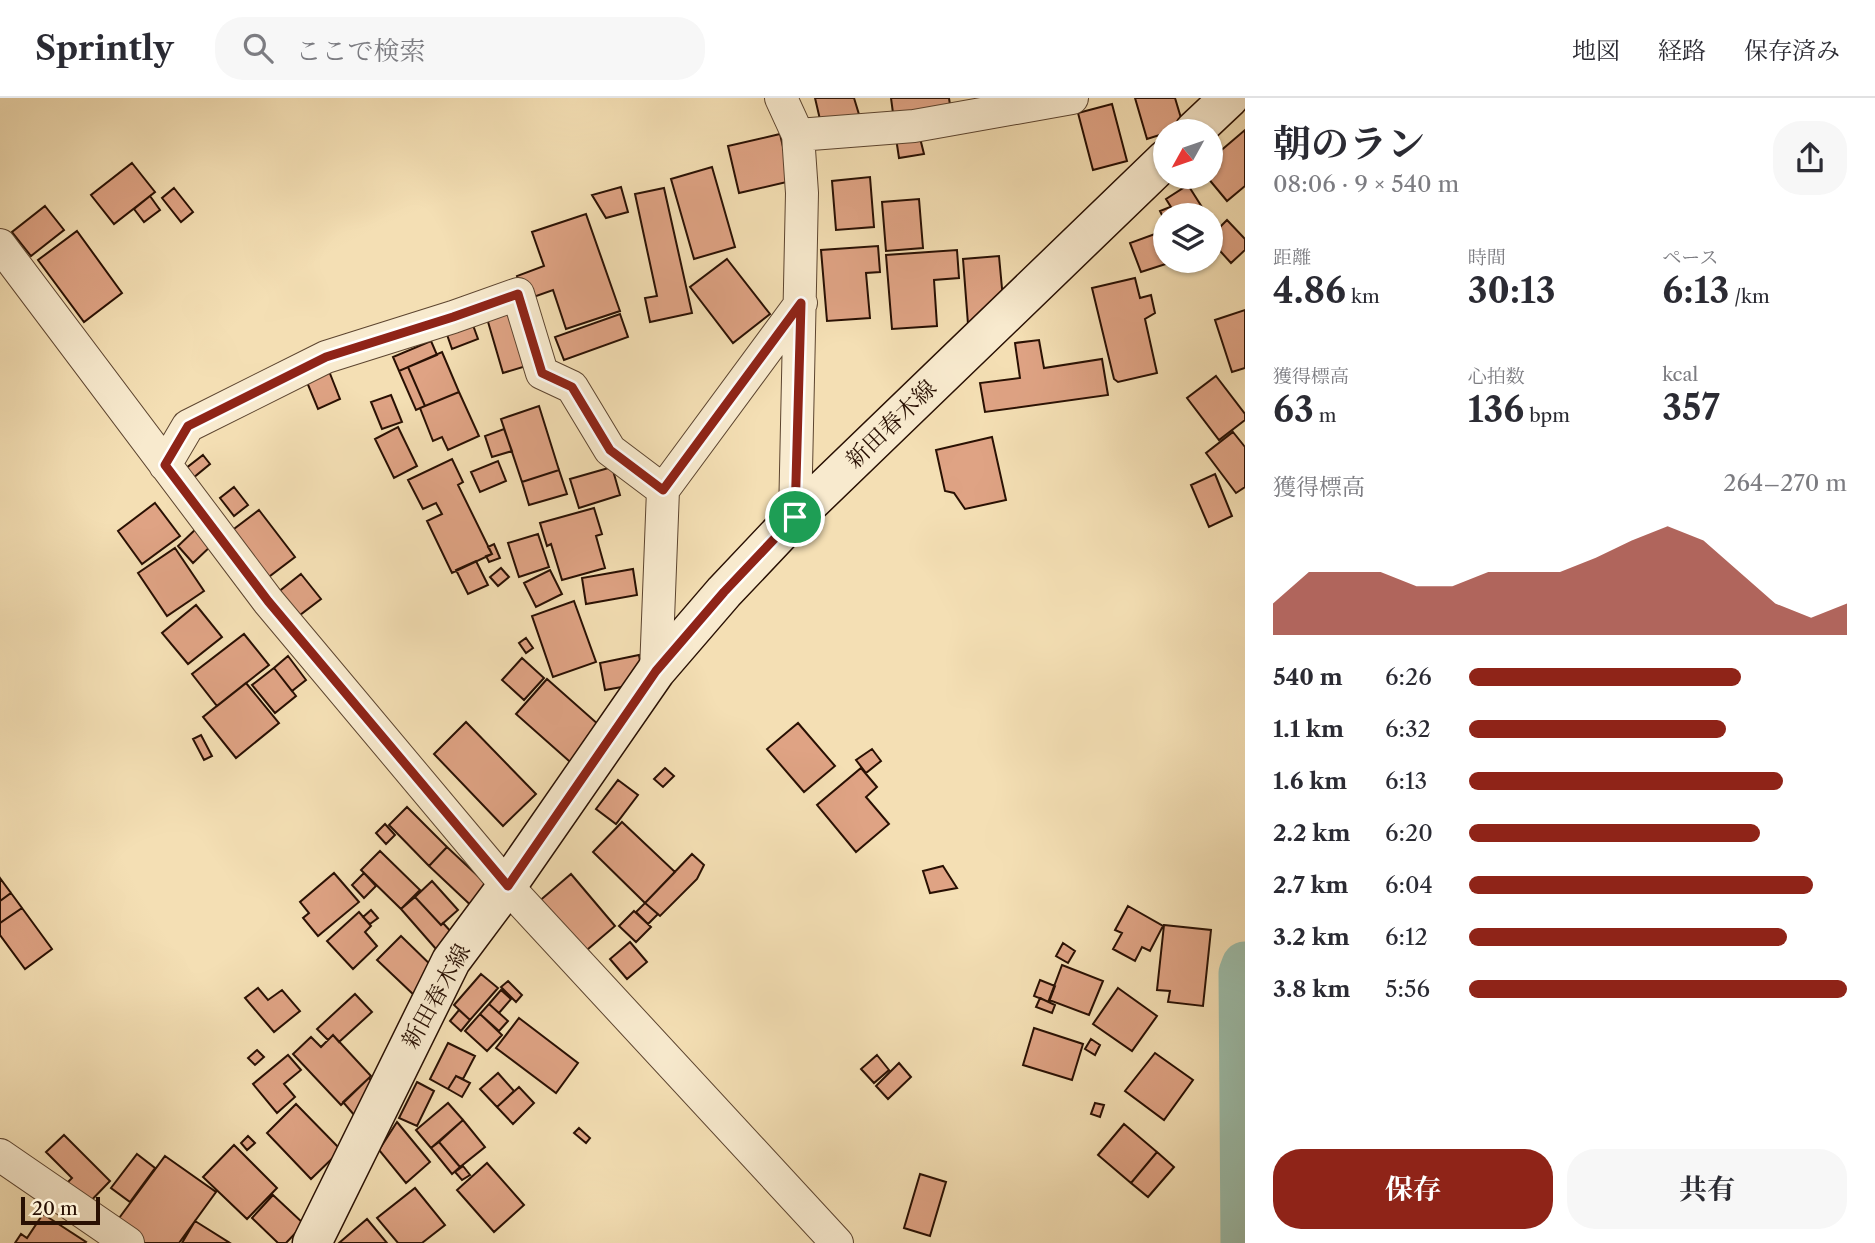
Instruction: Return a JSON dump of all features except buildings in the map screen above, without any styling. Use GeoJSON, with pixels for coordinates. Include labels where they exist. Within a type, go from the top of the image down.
{"type":"FeatureCollection","features":[{"type":"Feature","properties":{"kind":"main road"},"geometry":{"type":"LineString","coordinates":[[1207,119],[1229,98]]}},
{"type":"Feature","properties":{"kind":"main road","name":"新田春木線"},"geometry":{"type":"LineString","coordinates":[[312,1243],[451,961],[508,886],[656,671],[724,592],[795,517],[1153,172]]}},
{"type":"Feature","properties":{"kind":"street"},"geometry":{"type":"LineString","coordinates":[[781,98],[798,135],[802,193],[795,517]]}},
{"type":"Feature","properties":{"kind":"street"},"geometry":{"type":"LineString","coordinates":[[798,135],[914,125],[1072,98]]}},
{"type":"Feature","properties":{"kind":"street"},"geometry":{"type":"LineString","coordinates":[[0,245],[268,601],[508,886],[837,1243]]}},
{"type":"Feature","properties":{"kind":"street"},"geometry":{"type":"LineString","coordinates":[[165,465],[188,426],[326,357],[518,294],[542,373],[572,387],[610,450],[663,490]]}},
{"type":"Feature","properties":{"kind":"street"},"geometry":{"type":"LineString","coordinates":[[656,671],[663,490],[801,303]]}},
{"type":"Feature","properties":{"kind":"street"},"geometry":{"type":"LineString","coordinates":[[0,1155],[128,1243]]}},
{"type":"Feature","properties":{"kind":"waterway"},"geometry":{"type":"LineString","coordinates":[[1244,1243],[1242,973],[1245,965]]}},
{"type":"Feature","properties":{"kind":"route"},"geometry":{"type":"LineString","coordinates":[[518,294],[542,373],[572,387],[610,450],[663,490],[801,303],[795,517],[724,592],[656,671],[508,886],[268,601],[165,465],[188,426],[326,357],[518,294]]}}]}
